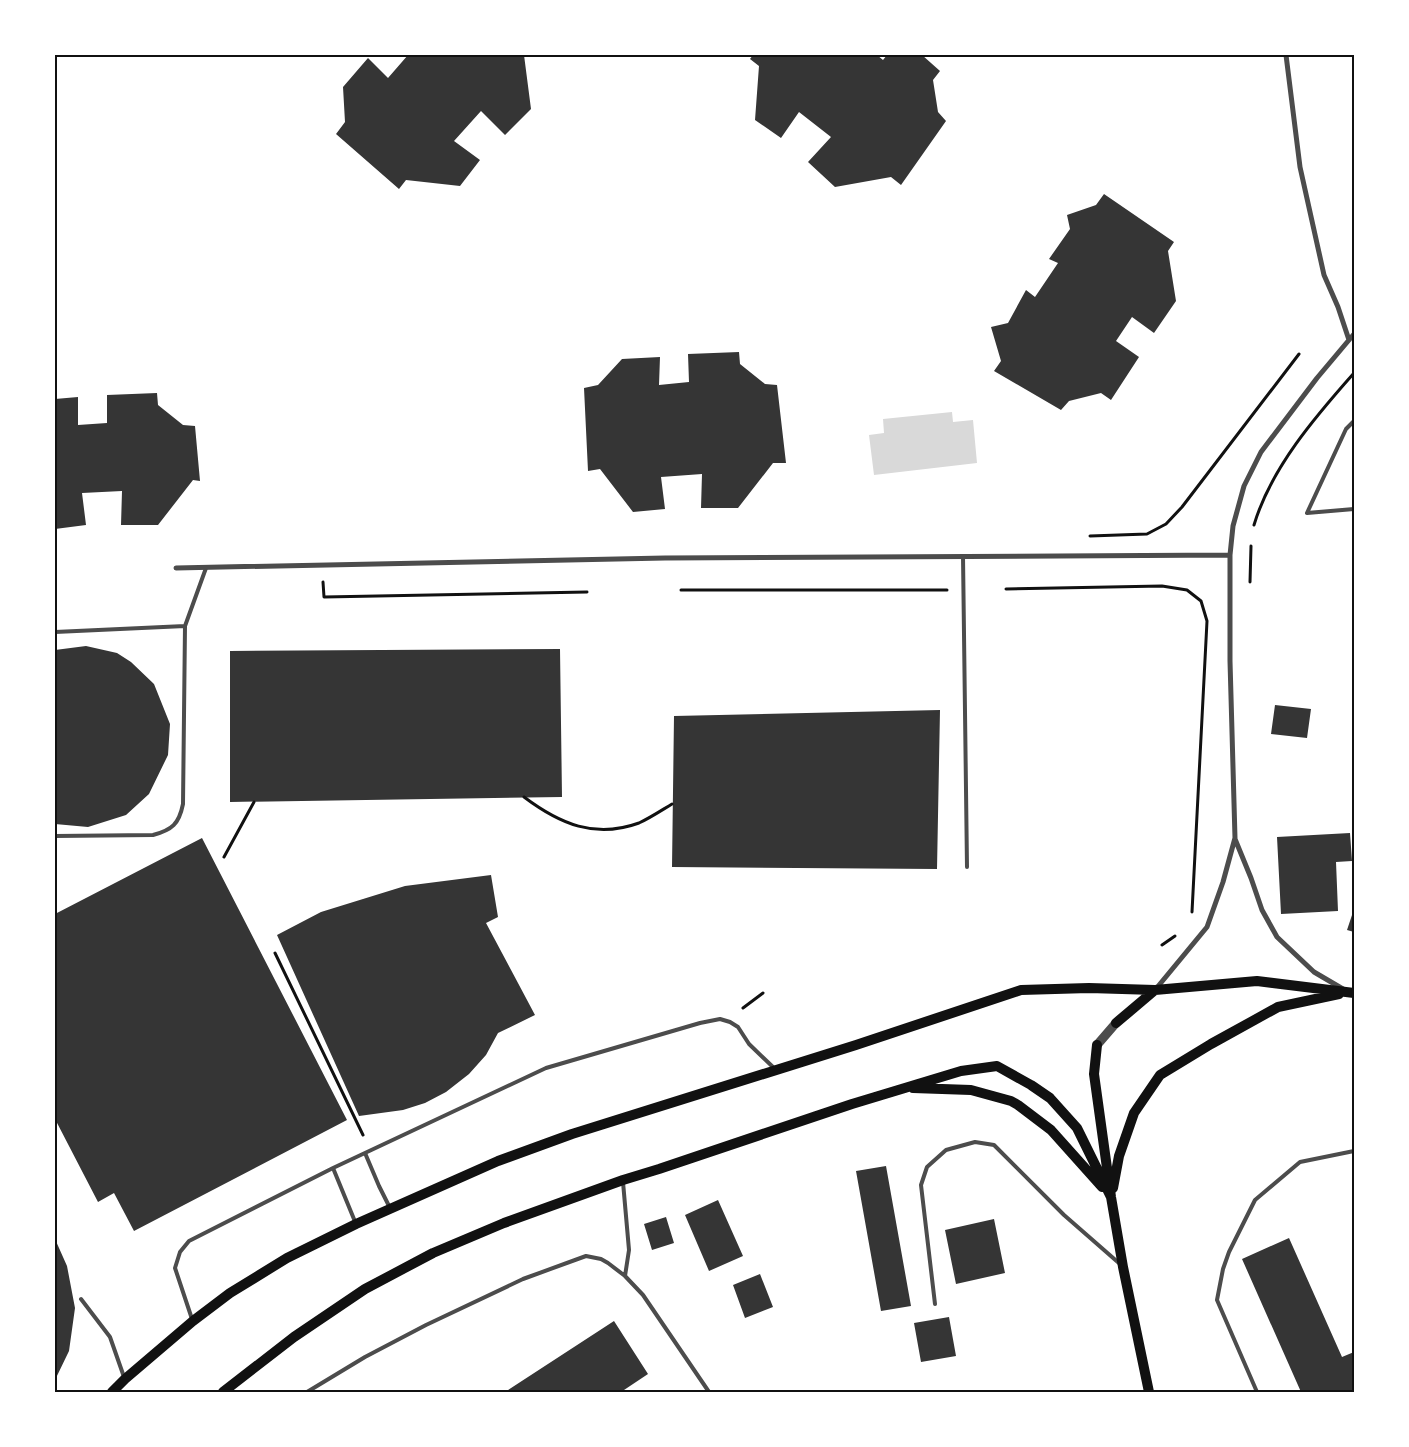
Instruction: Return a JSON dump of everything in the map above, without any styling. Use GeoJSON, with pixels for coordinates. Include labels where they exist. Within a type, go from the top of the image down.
{"type":"FeatureCollection","features":[{"type":"Feature","properties":{"kind":"main road"},"geometry":{"type":"LineString","coordinates":[[112,1392],[193,1321],[230,1293],[279,1263],[390,1208],[498,1161],[572,1134],[1021,990],[1089,988],[1155,990],[1257,981],[1350,993]]}},
{"type":"Feature","properties":{"kind":"main road"},"geometry":{"type":"LineString","coordinates":[[1116,1023],[1155,990]]}},
{"type":"Feature","properties":{"kind":"main road"},"geometry":{"type":"LineString","coordinates":[[1111,1196],[1119,1156],[1134,1113],[1160,1075],[1278,1007],[1350,993]]}},
{"type":"Feature","properties":{"kind":"main road"},"geometry":{"type":"LineString","coordinates":[[1097,1045],[1094,1074],[1111,1196],[1123,1267],[1149,1392]]}},
{"type":"Feature","properties":{"kind":"main road"},"geometry":{"type":"LineString","coordinates":[[222,1392],[294,1337],[365,1289],[442,1249],[623,1180],[787,1125],[961,1070],[997,1066],[1050,1098],[1077,1128],[1111,1196]]}},
{"type":"Feature","properties":{"kind":"main road"},"geometry":{"type":"LineString","coordinates":[[905,1088],[971,1090],[1012,1101],[1051,1130],[1111,1196]]}},
{"type":"Feature","properties":{"kind":"street"},"geometry":{"type":"LineString","coordinates":[[1286,55],[1300,167],[1324,275],[1338,307],[1349,340]]}},
{"type":"Feature","properties":{"kind":"street"},"geometry":{"type":"LineString","coordinates":[[1155,990],[1207,927],[1223,882],[1235,838],[1230,661],[1230,555],[1233,526],[1244,486],[1262,452],[1301,398],[1354,334]]}},
{"type":"Feature","properties":{"kind":"street"},"geometry":{"type":"LineString","coordinates":[[176,568],[665,558],[1230,555]]}},
{"type":"Feature","properties":{"kind":"street"},"geometry":{"type":"LineString","coordinates":[[1235,838],[1252,878],[1262,910],[1277,937],[1314,972],[1350,993]]}},
{"type":"Feature","properties":{"kind":"street"},"geometry":{"type":"LineString","coordinates":[[1097,1045],[1116,1023]]}},
{"type":"Feature","properties":{"kind":"lane"},"geometry":{"type":"LineString","coordinates":[[1354,421],[1346,429],[1307,513],[1354,509]]}},
{"type":"Feature","properties":{"kind":"lane"},"geometry":{"type":"LineString","coordinates":[[963,556],[967,867]]}},
{"type":"Feature","properties":{"kind":"lane"},"geometry":{"type":"LineString","coordinates":[[55,836],[153,835],[165,832],[174,826],[181,816],[184,804],[185,626],[206,568]]}},
{"type":"Feature","properties":{"kind":"lane"},"geometry":{"type":"LineString","coordinates":[[55,632],[185,626]]}},
{"type":"Feature","properties":{"kind":"lane"},"geometry":{"type":"LineString","coordinates":[[193,1321],[175,1268],[180,1252],[189,1241],[333,1168],[546,1068],[709,1020],[720,1019],[738,1027],[749,1044],[775,1070]]}},
{"type":"Feature","properties":{"kind":"lane"},"geometry":{"type":"LineString","coordinates":[[935,1304],[921,1186],[927,1167],[946,1150],[976,1142],[994,1145],[1064,1214],[1123,1267]]}},
{"type":"Feature","properties":{"kind":"lane"},"geometry":{"type":"LineString","coordinates":[[1257,1392],[1217,1300],[1229,1252],[1255,1200],[1300,1162],[1354,1151]]}},
{"type":"Feature","properties":{"kind":"lane"},"geometry":{"type":"LineString","coordinates":[[365,1153],[390,1208]]}},
{"type":"Feature","properties":{"kind":"lane"},"geometry":{"type":"LineString","coordinates":[[333,1168],[356,1224]]}},
{"type":"Feature","properties":{"kind":"lane"},"geometry":{"type":"LineString","coordinates":[[623,1180],[629,1250],[625,1276]]}},
{"type":"Feature","properties":{"kind":"lane"},"geometry":{"type":"LineString","coordinates":[[307,1392],[365,1356],[426,1325],[523,1279],[586,1256],[601,1259],[625,1276],[643,1295],[709,1392]]}},
{"type":"Feature","properties":{"kind":"lane"},"geometry":{"type":"LineString","coordinates":[[81,1299],[110,1337],[125,1379]]}},
{"type":"Feature","properties":{"kind":"path"},"geometry":{"type":"LineString","coordinates":[[1087,536],[1147,534],[1166,524],[1182,507],[1299,354]]}},
{"type":"Feature","properties":{"kind":"path"},"geometry":{"type":"LineString","coordinates":[[1253,528],[1259,506],[1274,476],[1303,434],[1354,373]]}},
{"type":"Feature","properties":{"kind":"path"},"geometry":{"type":"LineString","coordinates":[[1250,583],[1251,545]]}},
{"type":"Feature","properties":{"kind":"path"},"geometry":{"type":"LineString","coordinates":[[323,565],[324,597],[587,592]]}},
{"type":"Feature","properties":{"kind":"path"},"geometry":{"type":"LineString","coordinates":[[1006,589],[1162,586],[1187,590],[1201,601],[1207,621],[1192,916]]}},
{"type":"Feature","properties":{"kind":"path"},"geometry":{"type":"LineString","coordinates":[[681,590],[948,590]]}},
{"type":"Feature","properties":{"kind":"path"},"geometry":{"type":"LineString","coordinates":[[524,797],[566,823],[590,829],[618,828],[640,822],[672,804]]}},
{"type":"Feature","properties":{"kind":"path"},"geometry":{"type":"LineString","coordinates":[[224,857],[254,802]]}},
{"type":"Feature","properties":{"kind":"path"},"geometry":{"type":"LineString","coordinates":[[1162,945],[1180,933]]}},
{"type":"Feature","properties":{"kind":"path"},"geometry":{"type":"LineString","coordinates":[[275,953],[371,1150]]}},
{"type":"Feature","properties":{"kind":"path"},"geometry":{"type":"LineString","coordinates":[[743,1008],[763,993]]}},
{"type":"Feature","properties":{"kind":"shaded area"},"geometry":{"type":"Polygon","coordinates":[[[952,412],[953,422],[973,420],[977,463],[874,475],[869,435],[884,433],[883,419],[952,412]]]}},
{"type":"Feature","properties":{"kind":"building"},"geometry":{"type":"Polygon","coordinates":[[[408,55],[524,55],[531,109],[505,135],[481,111],[454,141],[480,160],[460,186],[406,180],[399,189],[336,134],[345,122],[343,87],[368,58],[388,78],[408,55]]]}},
{"type":"Feature","properties":{"kind":"building"},"geometry":{"type":"Polygon","coordinates":[[[753,55],[877,55],[883,60],[887,55],[922,55],[940,71],[933,80],[938,112],[946,121],[901,185],[891,177],[835,187],[808,162],[831,137],[799,112],[781,138],[755,120],[759,66],[750,59],[753,55]]]}},
{"type":"Feature","properties":{"kind":"building"},"geometry":{"type":"Polygon","coordinates":[[[1104,194],[1174,242],[1168,251],[1176,301],[1154,333],[1132,317],[1116,341],[1139,357],[1111,400],[1101,393],[1069,401],[1061,410],[994,371],[1001,361],[991,327],[1008,323],[1026,290],[1035,297],[1058,263],[1049,259],[1070,229],[1067,215],[1096,205],[1104,194]]]}},
{"type":"Feature","properties":{"kind":"building"},"geometry":{"type":"Polygon","coordinates":[[[739,352],[740,364],[765,384],[777,385],[786,463],[773,463],[738,508],[701,508],[702,474],[661,477],[665,509],[633,512],[600,469],[588,471],[584,388],[598,385],[622,359],[660,357],[659,385],[689,382],[688,354],[739,352]]]}},
{"type":"Feature","properties":{"kind":"building"},"geometry":{"type":"Polygon","coordinates":[[[157,393],[158,405],[183,425],[195,426],[200,481],[193,480],[158,525],[121,525],[122,491],[82,493],[86,525],[55,529],[55,399],[78,397],[78,425],[107,423],[107,395],[157,393]]]}},
{"type":"Feature","properties":{"kind":"building"},"geometry":{"type":"Polygon","coordinates":[[[86,646],[117,653],[131,662],[154,684],[170,724],[168,755],[149,794],[126,815],[88,827],[55,824],[55,650],[86,646]]]}},
{"type":"Feature","properties":{"kind":"building"},"geometry":{"type":"Polygon","coordinates":[[[560,649],[562,797],[230,802],[230,651],[560,649]]]}},
{"type":"Feature","properties":{"kind":"building"},"geometry":{"type":"Polygon","coordinates":[[[1275,705],[1311,709],[1307,738],[1271,734],[1275,705]]]}},
{"type":"Feature","properties":{"kind":"building"},"geometry":{"type":"Polygon","coordinates":[[[940,710],[937,869],[672,867],[674,716],[940,710]]]}},
{"type":"Feature","properties":{"kind":"building"},"geometry":{"type":"Polygon","coordinates":[[[1350,833],[1352,861],[1336,862],[1338,911],[1281,914],[1277,837],[1350,833]]]}},
{"type":"Feature","properties":{"kind":"building"},"geometry":{"type":"Polygon","coordinates":[[[202,838],[347,1120],[134,1231],[114,1193],[98,1202],[55,1119],[55,914],[202,838]]]}},
{"type":"Feature","properties":{"kind":"building"},"geometry":{"type":"Polygon","coordinates":[[[491,875],[498,917],[486,923],[535,1015],[498,1033],[486,1055],[469,1074],[446,1092],[425,1103],[403,1110],[359,1116],[277,935],[321,912],[405,886],[491,875]]]}},
{"type":"Feature","properties":{"kind":"building"},"geometry":{"type":"Polygon","coordinates":[[[1354,909],[1354,932],[1347,930],[1354,909]]]}},
{"type":"Feature","properties":{"kind":"building"},"geometry":{"type":"Polygon","coordinates":[[[886,1166],[911,1306],[881,1311],[856,1171],[886,1166]]]}},
{"type":"Feature","properties":{"kind":"building"},"geometry":{"type":"Polygon","coordinates":[[[718,1200],[743,1256],[709,1271],[685,1215],[718,1200]]]}},
{"type":"Feature","properties":{"kind":"building"},"geometry":{"type":"Polygon","coordinates":[[[666,1217],[674,1243],[652,1250],[644,1224],[666,1217]]]}},
{"type":"Feature","properties":{"kind":"building"},"geometry":{"type":"Polygon","coordinates":[[[994,1219],[1005,1273],[956,1284],[945,1230],[994,1219]]]}},
{"type":"Feature","properties":{"kind":"building"},"geometry":{"type":"Polygon","coordinates":[[[1289,1238],[1342,1357],[1354,1352],[1354,1392],[1301,1392],[1242,1259],[1289,1238]]]}},
{"type":"Feature","properties":{"kind":"building"},"geometry":{"type":"Polygon","coordinates":[[[55,1239],[67,1266],[75,1308],[69,1351],[55,1380],[55,1239]]]}},
{"type":"Feature","properties":{"kind":"building"},"geometry":{"type":"Polygon","coordinates":[[[760,1274],[773,1307],[745,1318],[733,1285],[760,1274]]]}},
{"type":"Feature","properties":{"kind":"building"},"geometry":{"type":"Polygon","coordinates":[[[949,1317],[956,1356],[921,1362],[914,1323],[949,1317]]]}},
{"type":"Feature","properties":{"kind":"building"},"geometry":{"type":"Polygon","coordinates":[[[614,1321],[648,1374],[621,1392],[505,1392],[614,1321]]]}}]}
